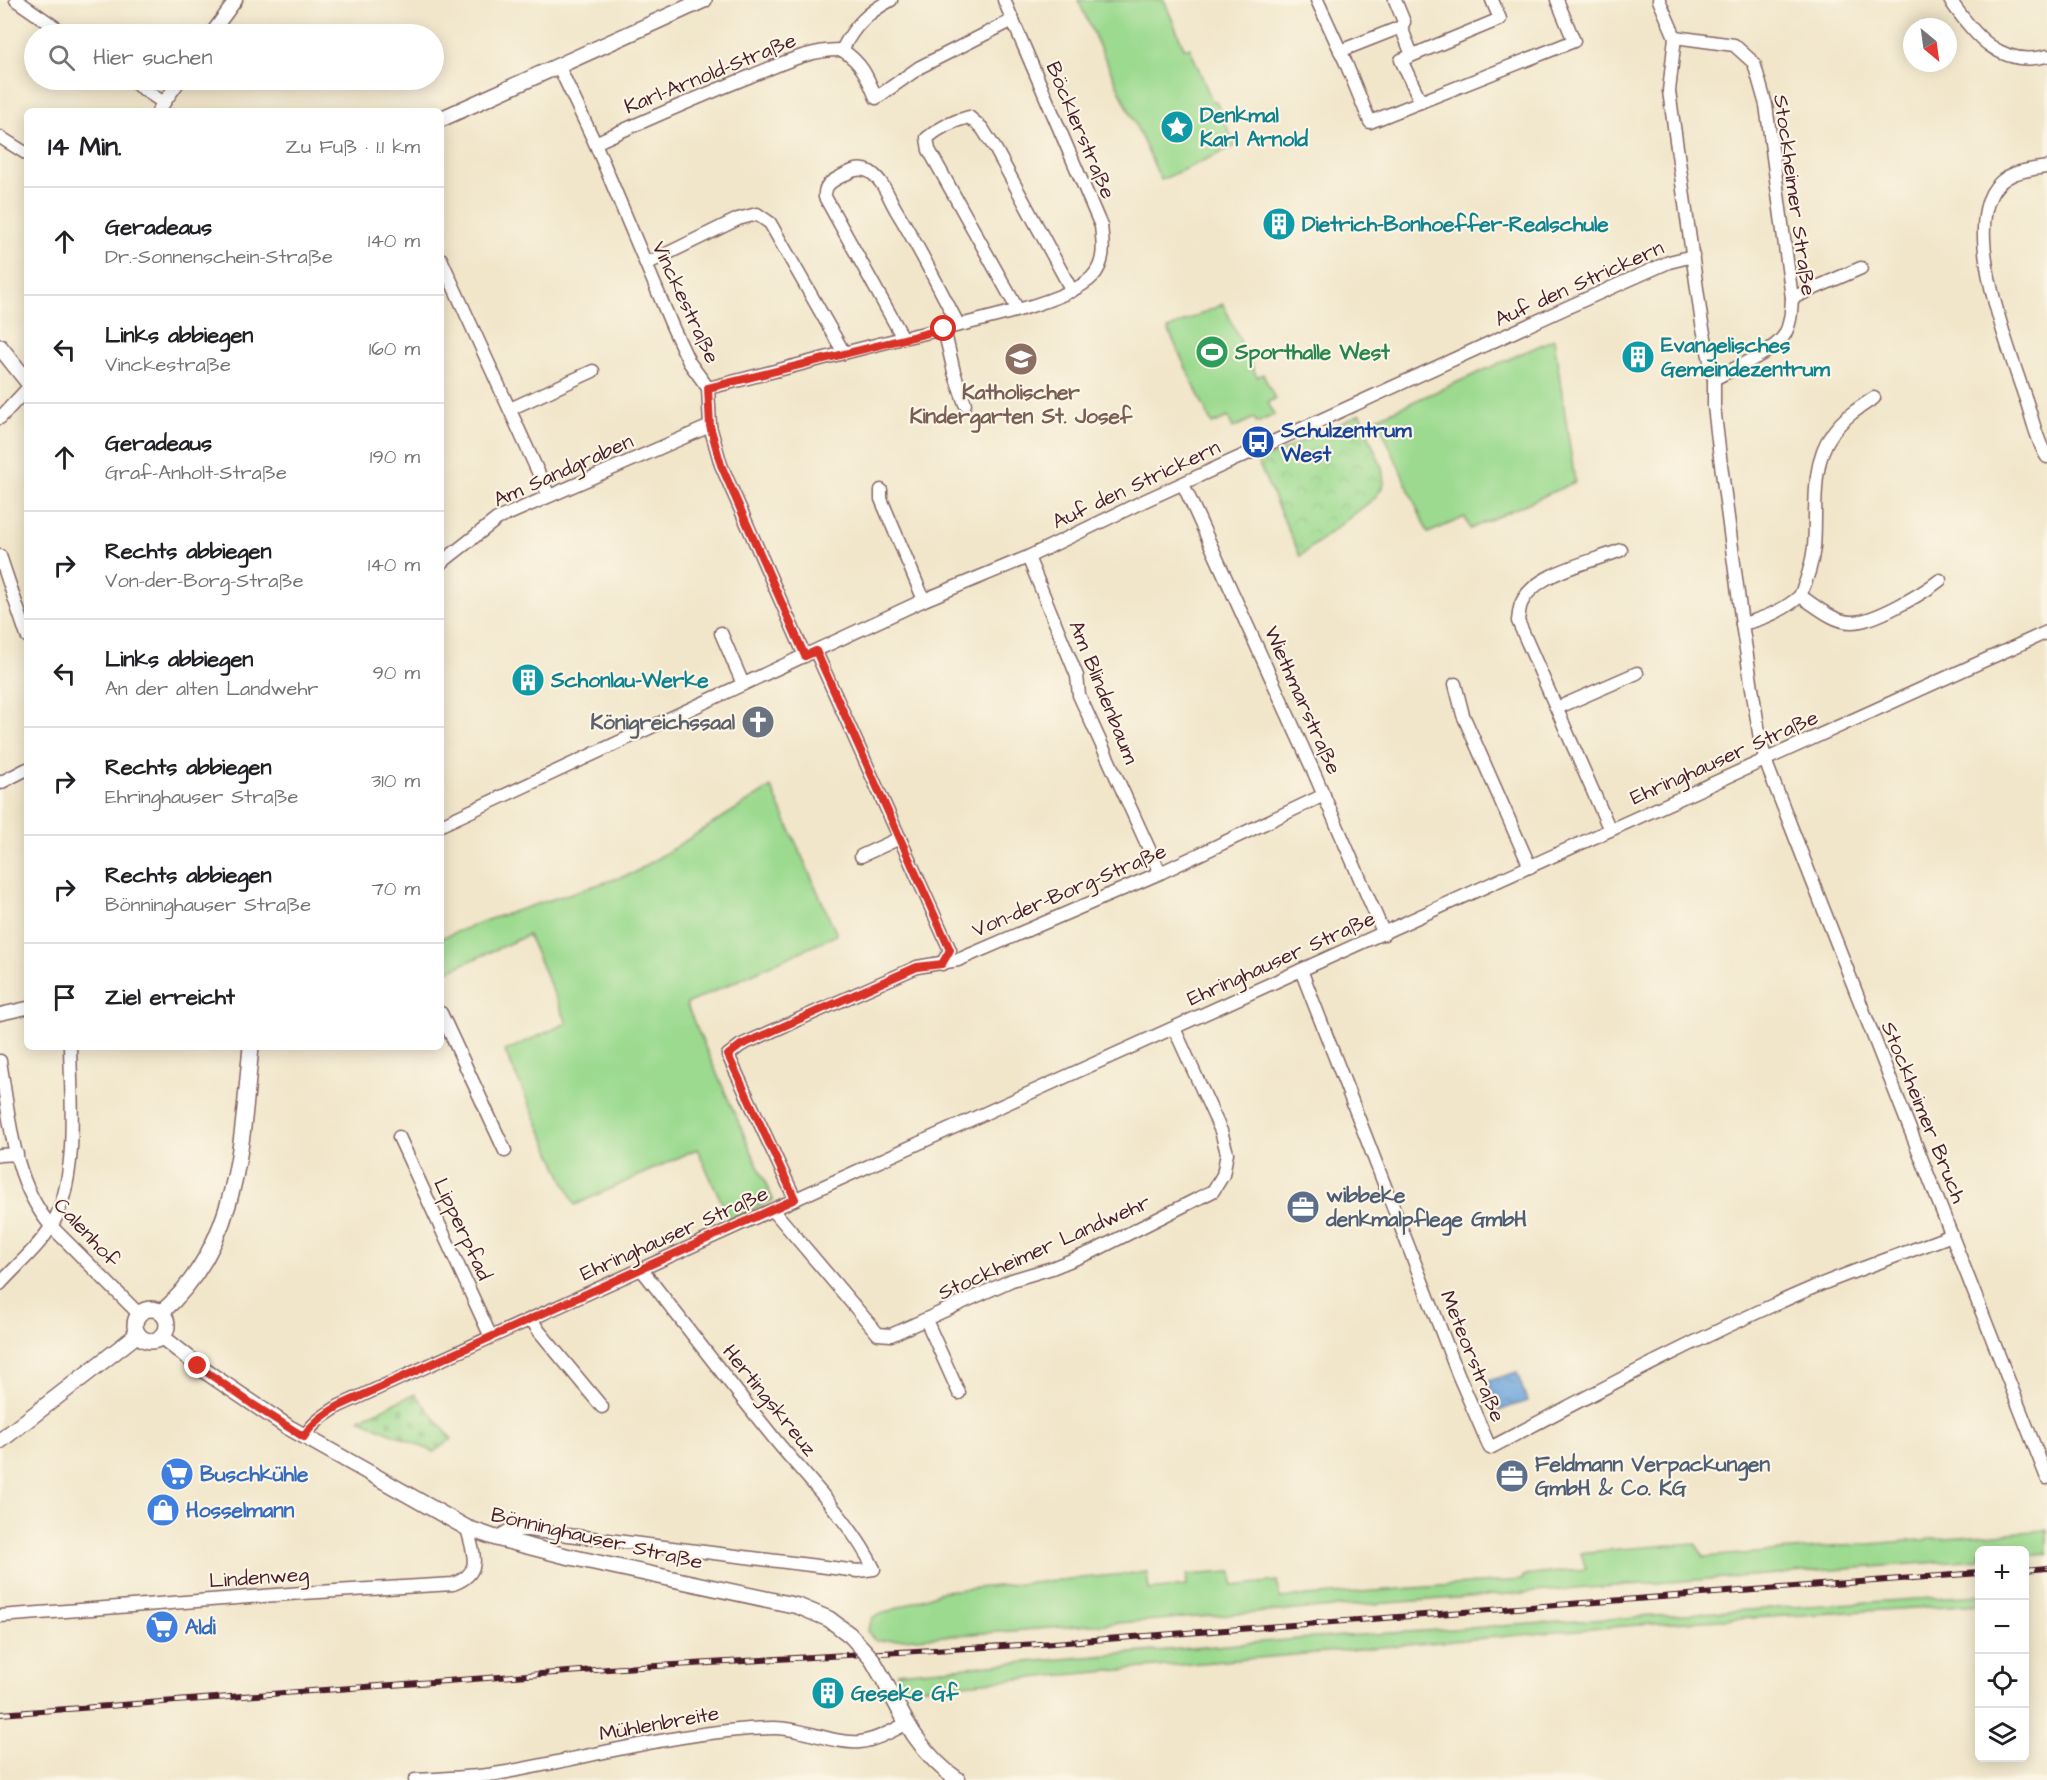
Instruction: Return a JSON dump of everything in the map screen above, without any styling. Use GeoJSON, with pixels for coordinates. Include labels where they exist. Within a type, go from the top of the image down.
{"type":"FeatureCollection","features":[{"type":"Feature","properties":{"kind":"main road"},"geometry":{"type":"LineString","coordinates":[[444,118],[704,0]]}},
{"type":"Feature","properties":{"kind":"main road"},"geometry":{"type":"LineString","coordinates":[[0,347],[24,377]]}},
{"type":"Feature","properties":{"kind":"main road"},"geometry":{"type":"LineString","coordinates":[[161,1313],[179,1295],[208,1256],[225,1216],[238,1160],[251,1050]]}},
{"type":"Feature","properties":{"kind":"main road"},"geometry":{"type":"LineString","coordinates":[[152,1309],[161,1313],[166,1327],[161,1336],[147,1340],[138,1334],[135,1324],[142,1311],[152,1309]]}},
{"type":"Feature","properties":{"kind":"main road"},"geometry":{"type":"LineString","coordinates":[[0,1442],[138,1334]]}},
{"type":"Feature","properties":{"kind":"main road","name":"Bönninghauser Straße"},"geometry":{"type":"LineString","coordinates":[[161,1336],[205,1371],[304,1437],[467,1528],[566,1556],[798,1606],[829,1619],[850,1635],[872,1659],[917,1741],[932,1759],[958,1780]]}},
{"type":"Feature","properties":{"kind":"street"},"geometry":{"type":"LineString","coordinates":[[16,0],[51,24]]}},
{"type":"Feature","properties":{"kind":"street"},"geometry":{"type":"LineString","coordinates":[[218,24],[236,0]]}},
{"type":"Feature","properties":{"kind":"street"},"geometry":{"type":"LineString","coordinates":[[891,0],[863,18],[851,33],[842,50],[858,60],[876,98],[920,67],[1013,20]]}},
{"type":"Feature","properties":{"kind":"street","name":"Böcklerstraße"},"geometry":{"type":"LineString","coordinates":[[1004,0],[1101,225],[1102,261],[1093,277],[1072,291]]}},
{"type":"Feature","properties":{"kind":"street"},"geometry":{"type":"LineString","coordinates":[[1317,0],[1370,122],[1574,41],[1557,0]]}},
{"type":"Feature","properties":{"kind":"street"},"geometry":{"type":"LineString","coordinates":[[1340,51],[1401,27],[1404,22],[1395,0]]}},
{"type":"Feature","properties":{"kind":"street"},"geometry":{"type":"LineString","coordinates":[[1421,102],[1401,60],[1500,19],[1492,0]]}},
{"type":"Feature","properties":{"kind":"street"},"geometry":{"type":"LineString","coordinates":[[1659,0],[1675,37],[1670,90],[1702,324],[1714,379],[1714,406],[1742,624],[1760,739],[1766,760]]}},
{"type":"Feature","properties":{"kind":"street"},"geometry":{"type":"LineString","coordinates":[[1950,0],[1968,27],[1991,48],[2011,57],[2026,60],[2047,56]]}},
{"type":"Feature","properties":{"kind":"street"},"geometry":{"type":"LineString","coordinates":[[1401,27],[1412,55]]}},
{"type":"Feature","properties":{"kind":"street","name":"Stockheimer Straße"},"geometry":{"type":"LineString","coordinates":[[1675,37],[1734,45],[1754,63],[1766,105],[1792,298],[1791,318],[1784,336],[1768,350],[1714,379]]}},
{"type":"Feature","properties":{"kind":"street","name":"Karl-Arnold-Straße"},"geometry":{"type":"LineString","coordinates":[[595,143],[705,94],[805,54],[825,49],[842,50]]}},
{"type":"Feature","properties":{"kind":"street","name":"Vinckestraße"},"geometry":{"type":"LineString","coordinates":[[559,67],[595,143],[689,362],[708,388],[710,426],[721,465],[900,838],[950,950],[942,964]]}},
{"type":"Feature","properties":{"kind":"street"},"geometry":{"type":"LineString","coordinates":[[141,90],[161,107],[173,90]]}},
{"type":"Feature","properties":{"kind":"street"},"geometry":{"type":"LineString","coordinates":[[708,388],[1018,310],[1072,291],[982,128],[969,117],[953,121],[927,138],[928,150],[1018,310]]}},
{"type":"Feature","properties":{"kind":"street"},"geometry":{"type":"LineString","coordinates":[[0,137],[24,152]]}},
{"type":"Feature","properties":{"kind":"street"},"geometry":{"type":"LineString","coordinates":[[2047,166],[2016,172],[2002,180],[1986,205],[1984,229],[1985,257],[2004,337],[2047,457]]}},
{"type":"Feature","properties":{"kind":"street"},"geometry":{"type":"LineString","coordinates":[[903,338],[825,197],[824,190],[829,182],[855,170],[869,172],[877,177],[915,241],[958,324]]}},
{"type":"Feature","properties":{"kind":"street"},"geometry":{"type":"LineString","coordinates":[[646,264],[738,219],[757,214],[770,223],[844,353]]}},
{"type":"Feature","properties":{"kind":"street","name":"Auf den Strickern"},"geometry":{"type":"LineString","coordinates":[[444,824],[924,600],[1028,557],[1669,262],[1693,256]]}},
{"type":"Feature","properties":{"kind":"street"},"geometry":{"type":"LineString","coordinates":[[444,266],[549,496]]}},
{"type":"Feature","properties":{"kind":"street"},"geometry":{"type":"LineString","coordinates":[[1792,298],[1861,268]]}},
{"type":"Feature","properties":{"kind":"street"},"geometry":{"type":"LineString","coordinates":[[944,329],[954,372],[965,404]]}},
{"type":"Feature","properties":{"kind":"street"},"geometry":{"type":"LineString","coordinates":[[510,409],[593,371]]}},
{"type":"Feature","properties":{"kind":"street"},"geometry":{"type":"LineString","coordinates":[[0,418],[24,392]]}},
{"type":"Feature","properties":{"kind":"street"},"geometry":{"type":"LineString","coordinates":[[1742,624],[1760,620],[1787,607],[1800,596],[1808,578],[1814,548],[1819,460],[1830,436],[1848,414],[1874,398]]}},
{"type":"Feature","properties":{"kind":"street","name":"Am Sandgraben"},"geometry":{"type":"LineString","coordinates":[[444,561],[497,519],[710,426]]}},
{"type":"Feature","properties":{"kind":"street","name":"Wiethmarstraße"},"geometry":{"type":"LineString","coordinates":[[1183,484],[1324,795],[1384,934]]}},
{"type":"Feature","properties":{"kind":"street"},"geometry":{"type":"LineString","coordinates":[[881,490],[881,499],[924,600]]}},
{"type":"Feature","properties":{"kind":"street"},"geometry":{"type":"LineString","coordinates":[[1610,830],[1518,621],[1522,602],[1532,589],[1553,574],[1622,550]]}},
{"type":"Feature","properties":{"kind":"street"},"geometry":{"type":"LineString","coordinates":[[0,556],[24,627]]}},
{"type":"Feature","properties":{"kind":"street","name":"Am Blindenbaum"},"geometry":{"type":"LineString","coordinates":[[1028,557],[1077,676],[1079,695],[1160,873]]}},
{"type":"Feature","properties":{"kind":"street"},"geometry":{"type":"LineString","coordinates":[[1800,596],[1831,616],[1850,622],[1870,619],[1925,592],[1940,580]]}},
{"type":"Feature","properties":{"kind":"street","name":"Ehringhauser Straße"},"geometry":{"type":"LineString","coordinates":[[304,1437],[311,1426],[339,1406],[2047,632]]}},
{"type":"Feature","properties":{"kind":"street"},"geometry":{"type":"LineString","coordinates":[[721,633],[743,684]]}},
{"type":"Feature","properties":{"kind":"street"},"geometry":{"type":"LineString","coordinates":[[1557,708],[1637,673]]}},
{"type":"Feature","properties":{"kind":"street"},"geometry":{"type":"LineString","coordinates":[[1455,684],[1463,716],[1530,867]]}},
{"type":"Feature","properties":{"kind":"street","name":"Stockheimer Bruch"},"geometry":{"type":"LineString","coordinates":[[1766,760],[2047,1478]]}},
{"type":"Feature","properties":{"kind":"street"},"geometry":{"type":"LineString","coordinates":[[0,783],[24,771]]}},
{"type":"Feature","properties":{"kind":"street","name":"Von-der-Borg-Straße"},"geometry":{"type":"LineString","coordinates":[[795,1199],[728,1055],[741,1045],[917,967],[958,960],[1160,873],[1324,795]]}},
{"type":"Feature","properties":{"kind":"street"},"geometry":{"type":"LineString","coordinates":[[861,856],[900,838]]}},
{"type":"Feature","properties":{"kind":"street","name":"Meteorstraße"},"geometry":{"type":"LineString","coordinates":[[1301,970],[1458,1374],[1491,1448],[1626,1376],[1767,1308],[1952,1235]]}},
{"type":"Feature","properties":{"kind":"street"},"geometry":{"type":"LineString","coordinates":[[0,1014],[24,1009]]}},
{"type":"Feature","properties":{"kind":"street"},"geometry":{"type":"LineString","coordinates":[[444,1019],[505,1151]]}},
{"type":"Feature","properties":{"kind":"street","name":"Stockheimer Landwehr"},"geometry":{"type":"LineString","coordinates":[[773,1210],[878,1334],[891,1335],[1012,1280],[1052,1268],[1094,1251],[1213,1191],[1222,1175],[1227,1153],[1221,1131],[1174,1028]]}},
{"type":"Feature","properties":{"kind":"street"},"geometry":{"type":"LineString","coordinates":[[0,1284],[51,1226],[67,1186],[71,1124],[70,1050]]}},
{"type":"Feature","properties":{"kind":"street","name":"Calenhof"},"geometry":{"type":"LineString","coordinates":[[0,1061],[21,1175],[28,1193],[51,1226],[139,1314]]}},
{"type":"Feature","properties":{"kind":"street","name":"Lipperpfad"},"geometry":{"type":"LineString","coordinates":[[399,1137],[491,1337]]}},
{"type":"Feature","properties":{"kind":"street"},"geometry":{"type":"LineString","coordinates":[[0,1155],[17,1155]]}},
{"type":"Feature","properties":{"kind":"street","name":"Hertingskreuz"},"geometry":{"type":"LineString","coordinates":[[496,1538],[510,1530],[528,1530],[858,1571],[874,1569],[867,1555],[834,1510],[642,1270]]}},
{"type":"Feature","properties":{"kind":"street"},"geometry":{"type":"LineString","coordinates":[[531,1319],[602,1407]]}},
{"type":"Feature","properties":{"kind":"street","name":"Stockheimer Landwehr"},"geometry":{"type":"LineString","coordinates":[[926,1320],[959,1393]]}},
{"type":"Feature","properties":{"kind":"street","name":"Lindenweg"},"geometry":{"type":"LineString","coordinates":[[0,1616],[453,1584],[465,1580],[472,1572],[474,1559],[467,1528]]}},
{"type":"Feature","properties":{"kind":"street","name":"Mühlenbreite"},"geometry":{"type":"LineString","coordinates":[[415,1780],[501,1777],[684,1736],[778,1728],[841,1741],[860,1742],[876,1738],[906,1724]]}},
{"type":"Feature","properties":{"kind":"green space"},"geometry":{"type":"Polygon","coordinates":[[[1078,0],[1164,0],[1184,48],[1190,48],[1212,101],[1216,101],[1235,146],[1161,180],[1078,0]]]}},
{"type":"Feature","properties":{"kind":"green space","name":"Sporthalle West"},"geometry":{"type":"Polygon","coordinates":[[[1223,304],[1257,377],[1263,374],[1275,399],[1268,402],[1274,415],[1257,423],[1254,418],[1233,428],[1228,417],[1212,424],[1168,329],[1223,304]]]}},
{"type":"Feature","properties":{"kind":"green space"},"geometry":{"type":"Polygon","coordinates":[[[1554,339],[1575,482],[1470,529],[1465,517],[1428,533],[1377,418],[1554,339]]]}},
{"type":"Feature","properties":{"kind":"green space"},"geometry":{"type":"Polygon","coordinates":[[[1360,414],[1382,468],[1384,484],[1376,497],[1300,556],[1258,462],[1360,414]]]}},
{"type":"Feature","properties":{"kind":"green space"},"geometry":{"type":"Polygon","coordinates":[[[771,787],[837,935],[686,1004],[773,1200],[730,1220],[697,1149],[575,1205],[505,1051],[567,1023],[528,935],[444,973],[444,937],[487,920],[634,873],[771,787]]]}},
{"type":"Feature","properties":{"kind":"green space"},"geometry":{"type":"Polygon","coordinates":[[[415,1394],[452,1439],[434,1452],[359,1419],[415,1394]]]}},
{"type":"Feature","properties":{"kind":"green space"},"geometry":{"type":"Polygon","coordinates":[[[2047,1530],[2047,1554],[2029,1556],[2029,1546],[1975,1546],[1975,1559],[876,1641],[867,1631],[873,1617],[944,1591],[1147,1572],[1149,1590],[1186,1586],[1187,1575],[1232,1572],[1233,1586],[1277,1581],[1280,1598],[1522,1580],[1523,1576],[1586,1569],[1581,1553],[1597,1551],[1695,1543],[1704,1557],[2047,1530]]]}},
{"type":"Feature","properties":{"kind":"green space"},"geometry":{"type":"Polygon","coordinates":[[[1975,1595],[1975,1604],[1623,1626],[905,1689],[897,1673],[1299,1639],[1975,1595]]]}},
{"type":"Feature","properties":{"kind":"water"},"geometry":{"type":"Polygon","coordinates":[[[1517,1372],[1527,1401],[1498,1411],[1488,1381],[1517,1372]]]}},
{"type":"Feature","properties":{"kind":"railway"},"geometry":{"type":"LineString","coordinates":[[2029,1570],[2047,1568]]}},
{"type":"Feature","properties":{"kind":"railway"},"geometry":{"type":"LineString","coordinates":[[0,1714],[622,1668],[1040,1644],[1975,1573]]}},
{"type":"Feature","properties":{"kind":"place","name":"Denkmal Karl Arnold"},"geometry":{"type":"Point","coordinates":[1177,127]}},
{"type":"Feature","properties":{"kind":"place","name":"Dietrich-Bonhoeffer-Realschule"},"geometry":{"type":"Point","coordinates":[1279,224]}},
{"type":"Feature","properties":{"kind":"place","name":"Sporthalle West"},"geometry":{"type":"Point","coordinates":[1212,352]}},
{"type":"Feature","properties":{"kind":"place","name":"Evangelisches Gemeindezentrum"},"geometry":{"type":"Point","coordinates":[1638,357]}},
{"type":"Feature","properties":{"kind":"place","name":"Katholischer Kindergarten St. Josef"},"geometry":{"type":"Point","coordinates":[1021,359]}},
{"type":"Feature","properties":{"kind":"place","name":"Schulzentrum West"},"geometry":{"type":"Point","coordinates":[1258,442]}},
{"type":"Feature","properties":{"kind":"place","name":"Schonlau-Werke"},"geometry":{"type":"Point","coordinates":[528,680]}},
{"type":"Feature","properties":{"kind":"place","name":"Königreichssaal"},"geometry":{"type":"Point","coordinates":[758,722]}},
{"type":"Feature","properties":{"kind":"place","name":"wibbeke denkmalpflege GmbH"},"geometry":{"type":"Point","coordinates":[1303,1207]}},
{"type":"Feature","properties":{"kind":"place","name":"Buschkühle"},"geometry":{"type":"Point","coordinates":[177,1474]}},
{"type":"Feature","properties":{"kind":"place","name":"Feldmann Verpackungen GmbH & Co. KG"},"geometry":{"type":"Point","coordinates":[1512,1476]}},
{"type":"Feature","properties":{"kind":"place","name":"Hosselmann"},"geometry":{"type":"Point","coordinates":[163,1510]}},
{"type":"Feature","properties":{"kind":"place","name":"Aldi"},"geometry":{"type":"Point","coordinates":[162,1627]}},
{"type":"Feature","properties":{"kind":"place","name":"Geseke Gf"},"geometry":{"type":"Point","coordinates":[828,1693]}},
{"type":"Feature","properties":{"kind":"route"},"geometry":{"type":"LineString","coordinates":[[198,1366],[304,1437],[311,1426],[339,1406],[795,1199],[728,1055],[741,1045],[917,967],[942,964],[950,950],[816,651],[805,656],[721,465],[710,426],[708,388],[944,329]]}}]}
